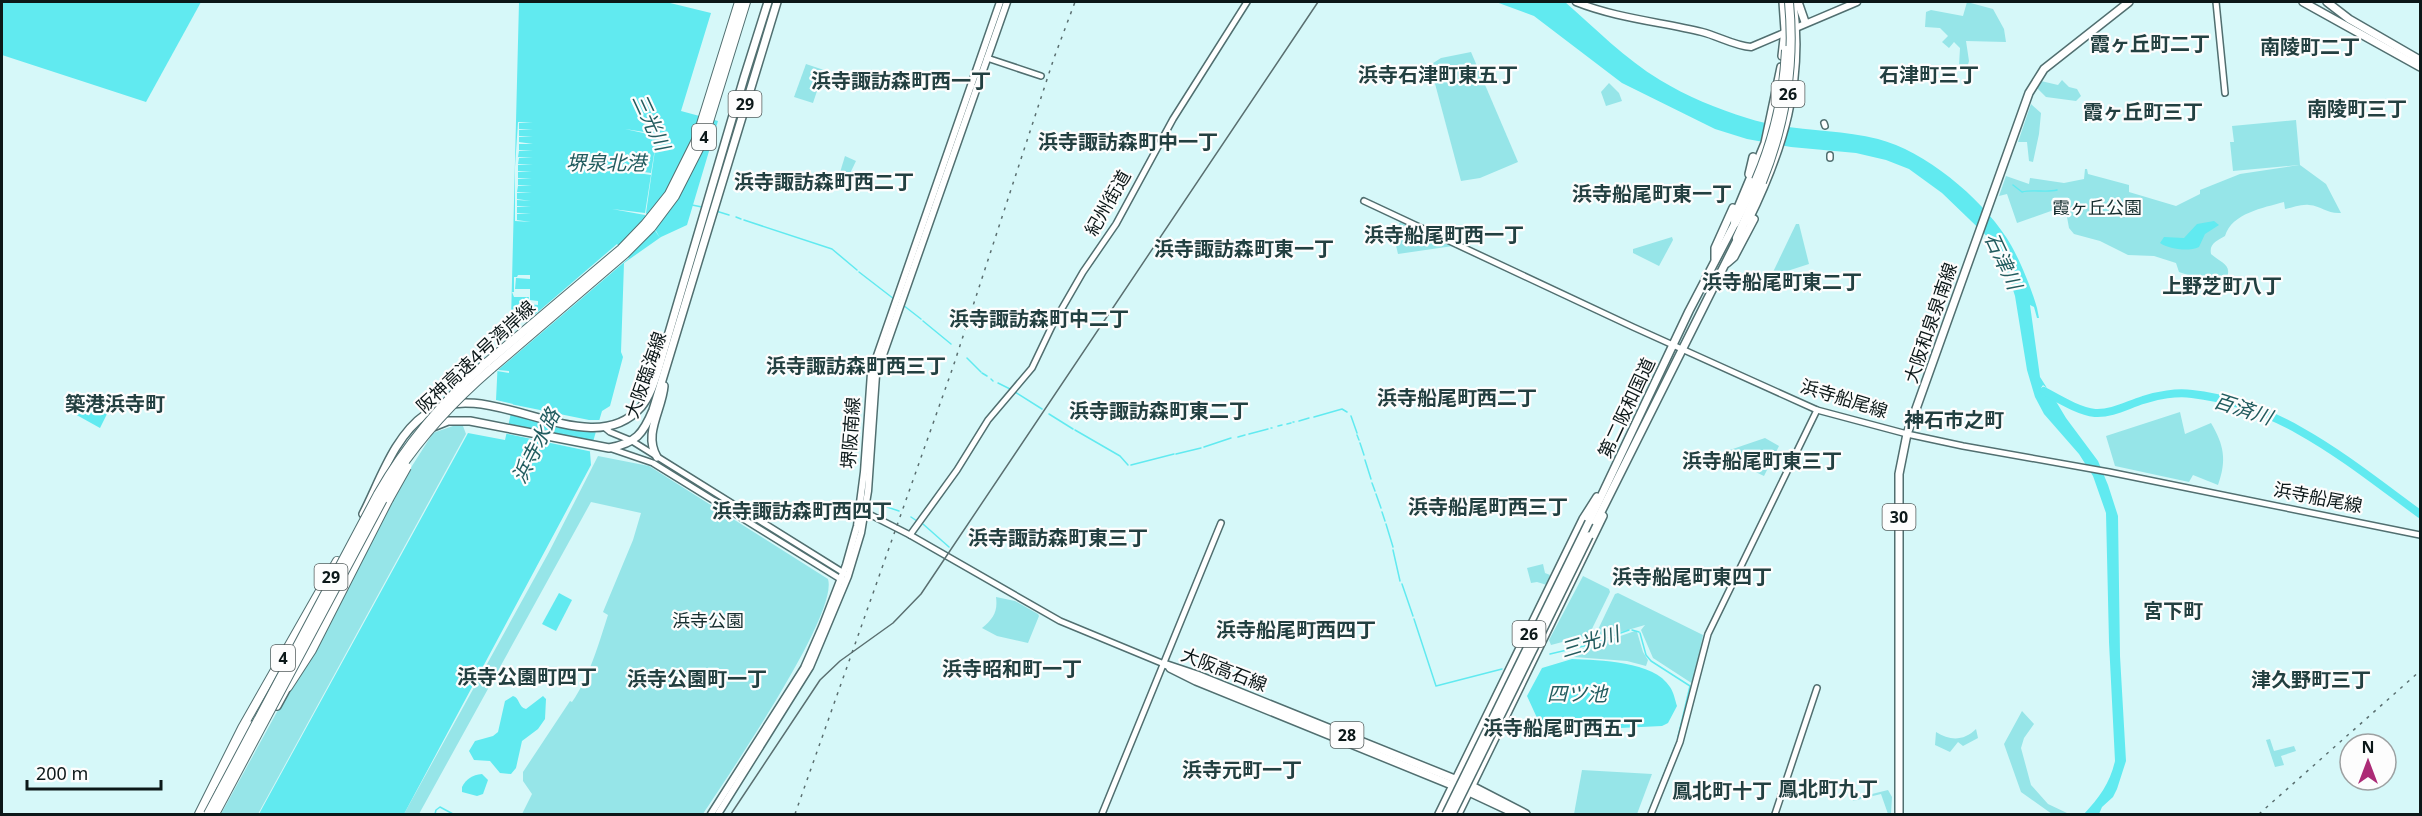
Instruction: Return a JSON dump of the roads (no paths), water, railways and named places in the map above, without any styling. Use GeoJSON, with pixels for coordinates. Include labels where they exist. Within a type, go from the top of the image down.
{"type":"FeatureCollection","features":[{"type":"Feature","properties":{"kind":"highway","name":"阪神高速4号湾岸線"},"geometry":{"type":"LineString","coordinates":[[208,814],[378,494],[413,438],[436,410],[469,379],[621,249],[658,209],[678,179],[696,140],[739,2]]}},
{"type":"Feature","properties":{"kind":"highway","name":"阪神高速4号湾岸線"},"geometry":{"type":"LineString","coordinates":[[214,814],[307,645],[384,496],[408,457],[431,427],[473,384],[626,254],[663,213],[685,180],[703,141],[746,2]]}},
{"type":"Feature","properties":{"kind":"highway","name":"第二阪和国道"},"geometry":{"type":"LineString","coordinates":[[1737,238],[1779,133],[1788,95],[1791,47],[1788,2]]}},
{"type":"Feature","properties":{"kind":"highway","name":"第二阪和国道"},"geometry":{"type":"LineString","coordinates":[[1735,223],[1759,181]]}},
{"type":"Feature","properties":{"kind":"highway","name":"4"},"geometry":{"type":"LineString","coordinates":[[288,687],[312,650],[404,472],[431,427]]}},
{"type":"Feature","properties":{"kind":"highway","name":"4"},"geometry":{"type":"LineString","coordinates":[[199,814],[228,754],[385,476],[413,438]]}},
{"type":"Feature","properties":{"kind":"main road","name":"大阪臨海線"},"geometry":{"type":"LineString","coordinates":[[214,814],[288,687],[392,489],[423,435],[435,426],[455,420],[470,421],[609,448],[632,441],[647,425],[665,372],[768,2]]}},
{"type":"Feature","properties":{"kind":"main road","name":"大阪臨海線"},"geometry":{"type":"LineString","coordinates":[[199,814],[337,566],[403,438],[421,418],[442,406],[469,404],[584,427],[604,427],[632,416],[649,395],[777,2]]}},
{"type":"Feature","properties":{"kind":"main road","name":"堺阪南線"},"geometry":{"type":"LineString","coordinates":[[898,302],[1000,2]]}},
{"type":"Feature","properties":{"kind":"main road","name":"堺阪南線"},"geometry":{"type":"LineString","coordinates":[[718,814],[810,667],[844,578],[862,511],[871,373],[1007,2]]}},
{"type":"Feature","properties":{"kind":"main road"},"geometry":{"type":"LineString","coordinates":[[1576,2],[1609,12],[1713,35],[1743,46],[1755,46],[1785,30],[1857,2]]}},
{"type":"Feature","properties":{"kind":"main road","name":"26"},"geometry":{"type":"LineString","coordinates":[[1759,181],[1781,70],[1788,2]]}},
{"type":"Feature","properties":{"kind":"main road","name":"26"},"geometry":{"type":"LineString","coordinates":[[1759,181],[1788,120],[1795,73],[1796,27],[1788,2]]}},
{"type":"Feature","properties":{"kind":"main road"},"geometry":{"type":"LineString","coordinates":[[1798,2],[1805,22]]}},
{"type":"Feature","properties":{"kind":"main road","name":"大阪和泉泉南線"},"geometry":{"type":"LineString","coordinates":[[1899,814],[1899,474],[1907,434],[2029,93],[2039,75],[2129,2]]}},
{"type":"Feature","properties":{"kind":"main road"},"geometry":{"type":"LineString","coordinates":[[2306,2],[2421,67]]}},
{"type":"Feature","properties":{"kind":"main road"},"geometry":{"type":"LineString","coordinates":[[2327,2],[2349,19],[2421,60]]}},
{"type":"Feature","properties":{"kind":"main road"},"geometry":{"type":"LineString","coordinates":[[1715,262],[1715,248],[1749,172],[1753,157]]}},
{"type":"Feature","properties":{"kind":"main road"},"geometry":{"type":"LineString","coordinates":[[1724,266],[1734,257],[1779,165]]}},
{"type":"Feature","properties":{"kind":"main road","name":"第二阪和国道"},"geometry":{"type":"LineString","coordinates":[[1446,814],[1673,345],[1735,223]]}},
{"type":"Feature","properties":{"kind":"main road","name":"第二阪和国道"},"geometry":{"type":"LineString","coordinates":[[1452,814],[1737,238]]}},
{"type":"Feature","properties":{"kind":"main road"},"geometry":{"type":"LineString","coordinates":[[656,459],[650,439],[663,397],[665,372]]}},
{"type":"Feature","properties":{"kind":"main road","name":"26"},"geometry":{"type":"LineString","coordinates":[[1440,814],[1583,519],[1596,498],[1605,489]]}},
{"type":"Feature","properties":{"kind":"main road","name":"26"},"geometry":{"type":"LineString","coordinates":[[1458,814],[1601,524],[1608,502]]}},
{"type":"Feature","properties":{"kind":"main road","name":"堺阪南線"},"geometry":{"type":"LineString","coordinates":[[711,814],[804,668],[844,578]]}},
{"type":"Feature","properties":{"kind":"main road","name":"大阪高石線"},"geometry":{"type":"LineString","coordinates":[[1164,664],[1178,674],[1470,789],[1526,814]]}},
{"type":"Feature","properties":{"kind":"main road","name":"大阪高石線"},"geometry":{"type":"LineString","coordinates":[[1470,789],[1515,814]]}},
{"type":"Feature","properties":{"kind":"street","name":"紀州街道"},"geometry":{"type":"LineString","coordinates":[[910,535],[957,470],[988,420],[1037,360],[1053,324],[1083,272],[1116,224],[1173,119],[1247,2]]}},
{"type":"Feature","properties":{"kind":"street"},"geometry":{"type":"LineString","coordinates":[[2216,2],[2225,93]]}},
{"type":"Feature","properties":{"kind":"street"},"geometry":{"type":"LineString","coordinates":[[987,58],[1041,76]]}},
{"type":"Feature","properties":{"kind":"street","name":"浜寺船尾線"},"geometry":{"type":"LineString","coordinates":[[1364,201],[1817,410],[1907,434],[2421,535]]}},
{"type":"Feature","properties":{"kind":"street"},"geometry":{"type":"LineString","coordinates":[[1651,814],[1680,742],[1708,634],[1817,410]]}},
{"type":"Feature","properties":{"kind":"street"},"geometry":{"type":"LineString","coordinates":[[604,427],[632,441],[656,459],[844,578]]}},
{"type":"Feature","properties":{"kind":"street"},"geometry":{"type":"LineString","coordinates":[[609,448],[656,459]]}},
{"type":"Feature","properties":{"kind":"street"},"geometry":{"type":"LineString","coordinates":[[862,511],[910,535],[1043,612],[1164,664]]}},
{"type":"Feature","properties":{"kind":"street"},"geometry":{"type":"LineString","coordinates":[[1102,814],[1221,523]]}},
{"type":"Feature","properties":{"kind":"street"},"geometry":{"type":"LineString","coordinates":[[1775,814],[1817,688]]}},
{"type":"Feature","properties":{"kind":"water"},"geometry":{"type":"Polygon","coordinates":[[[2,2],[201,2],[146,102],[2,55],[2,2]]]}},
{"type":"Feature","properties":{"kind":"water","name":"堺泉北港"},"geometry":{"type":"Polygon","coordinates":[[[519,2],[666,2],[711,13],[681,111],[718,121],[687,225],[661,237],[624,263],[621,352],[623,357],[610,406],[602,411],[590,452],[591,465],[404,814],[259,814],[468,433],[505,440],[513,404],[496,400],[498,359],[510,360],[519,2]]]}},
{"type":"Feature","properties":{"kind":"water"},"geometry":{"type":"Polygon","coordinates":[[[1496,2],[1565,2],[1647,72],[1702,102],[1725,111],[1779,126],[1845,133],[1896,145],[1950,178],[1995,222],[2015,253],[2037,308],[2039,318],[2037,318],[2034,307],[2030,305],[2040,377],[2047,388],[2043,385],[2041,388],[2054,398],[2098,461],[2118,516],[2120,656],[2126,761],[2113,797],[2102,807],[2099,814],[2084,814],[2103,790],[2115,761],[2106,513],[2093,476],[2079,454],[2044,414],[2035,397],[2027,370],[2015,296],[2002,256],[1995,244],[1942,193],[1909,169],[1886,160],[1856,153],[1791,147],[1747,139],[1715,129],[1622,83],[1534,16],[1496,2]]]}},
{"type":"Feature","properties":{"kind":"water"},"geometry":{"type":"Polygon","coordinates":[[[2214,221],[2219,225],[2205,234],[2199,247],[2179,249],[2160,243],[2164,237],[2184,238],[2197,224],[2214,221]]]}},
{"type":"Feature","properties":{"kind":"water"},"geometry":{"type":"Polygon","coordinates":[[[80,400],[107,414],[100,428],[73,413],[80,400]]]}},
{"type":"Feature","properties":{"kind":"water"},"geometry":{"type":"Polygon","coordinates":[[[559,593],[572,600],[556,631],[542,624],[559,593]]]}},
{"type":"Feature","properties":{"kind":"water","name":"四ツ池"},"geometry":{"type":"Polygon","coordinates":[[[1572,659],[1625,664],[1639,667],[1662,678],[1671,689],[1677,706],[1668,723],[1662,726],[1557,731],[1547,721],[1538,720],[1527,696],[1542,668],[1572,659]]]}},
{"type":"Feature","properties":{"kind":"water"},"geometry":{"type":"Polygon","coordinates":[[[513,696],[526,709],[543,696],[546,699],[545,719],[538,729],[522,741],[516,768],[511,774],[500,773],[490,761],[474,760],[469,751],[475,741],[493,736],[498,732],[505,701],[513,696]]]}},
{"type":"Feature","properties":{"kind":"water"},"geometry":{"type":"Polygon","coordinates":[[[482,774],[488,780],[483,794],[477,796],[462,792],[462,787],[467,780],[472,776],[482,774]]]}},
{"type":"Feature","properties":{"kind":"waterway"},"geometry":{"type":"LineString","coordinates":[[2013,185],[2022,192],[2057,190]]}},
{"type":"Feature","properties":{"kind":"waterway","name":"三光川"},"geometry":{"type":"LineString","coordinates":[[692,205],[702,207]]}},
{"type":"Feature","properties":{"kind":"waterway","name":"三光川"},"geometry":{"type":"LineString","coordinates":[[716,211],[729,215]]}},
{"type":"Feature","properties":{"kind":"waterway","name":"三光川"},"geometry":{"type":"LineString","coordinates":[[736,217],[741,219]]}},
{"type":"Feature","properties":{"kind":"waterway","name":"三光川"},"geometry":{"type":"LineString","coordinates":[[744,220],[832,249],[857,270]]}},
{"type":"Feature","properties":{"kind":"waterway","name":"三光川"},"geometry":{"type":"LineString","coordinates":[[859,272],[894,299]]}},
{"type":"Feature","properties":{"kind":"waterway","name":"三光川"},"geometry":{"type":"LineString","coordinates":[[903,305],[921,319]]}},
{"type":"Feature","properties":{"kind":"waterway","name":"三光川"},"geometry":{"type":"LineString","coordinates":[[923,321],[951,344]]}},
{"type":"Feature","properties":{"kind":"waterway","name":"三光川"},"geometry":{"type":"LineString","coordinates":[[967,358],[981,372]]}},
{"type":"Feature","properties":{"kind":"waterway","name":"三光川"},"geometry":{"type":"LineString","coordinates":[[982,373],[987,376]]}},
{"type":"Feature","properties":{"kind":"waterway","name":"三光川"},"geometry":{"type":"LineString","coordinates":[[998,383],[1010,389]]}},
{"type":"Feature","properties":{"kind":"waterway","name":"百済川"},"geometry":{"type":"LineString","coordinates":[[2044,391],[2075,407],[2095,413],[2113,411],[2154,397],[2180,393],[2225,400],[2256,410],[2285,423],[2341,456],[2420,514]]}},
{"type":"Feature","properties":{"kind":"waterway","name":"三光川"},"geometry":{"type":"LineString","coordinates":[[1015,392],[1042,409]]}},
{"type":"Feature","properties":{"kind":"waterway","name":"三光川"},"geometry":{"type":"LineString","coordinates":[[1314,417],[1342,409],[1347,412]]}},
{"type":"Feature","properties":{"kind":"waterway","name":"三光川"},"geometry":{"type":"LineString","coordinates":[[1049,414],[1073,429]]}},
{"type":"Feature","properties":{"kind":"waterway","name":"三光川"},"geometry":{"type":"LineString","coordinates":[[1351,416],[1357,433]]}},
{"type":"Feature","properties":{"kind":"waterway","name":"三光川"},"geometry":{"type":"LineString","coordinates":[[1299,421],[1309,418]]}},
{"type":"Feature","properties":{"kind":"waterway","name":"三光川"},"geometry":{"type":"LineString","coordinates":[[1287,424],[1291,423]]}},
{"type":"Feature","properties":{"kind":"waterway","name":"三光川"},"geometry":{"type":"LineString","coordinates":[[1278,426],[1282,425]]}},
{"type":"Feature","properties":{"kind":"waterway","name":"三光川"},"geometry":{"type":"LineString","coordinates":[[1249,434],[1268,429]]}},
{"type":"Feature","properties":{"kind":"waterway","name":"三光川"},"geometry":{"type":"LineString","coordinates":[[1075,430],[1120,456],[1128,465]]}},
{"type":"Feature","properties":{"kind":"waterway","name":"三光川"},"geometry":{"type":"LineString","coordinates":[[1238,437],[1245,435]]}},
{"type":"Feature","properties":{"kind":"waterway","name":"三光川"},"geometry":{"type":"LineString","coordinates":[[1357,435],[1359,440]]}},
{"type":"Feature","properties":{"kind":"waterway","name":"三光川"},"geometry":{"type":"LineString","coordinates":[[1204,447],[1231,438]]}},
{"type":"Feature","properties":{"kind":"waterway","name":"三光川"},"geometry":{"type":"LineString","coordinates":[[1360,443],[1364,455]]}},
{"type":"Feature","properties":{"kind":"waterway","name":"三光川"},"geometry":{"type":"LineString","coordinates":[[1176,454],[1201,448]]}},
{"type":"Feature","properties":{"kind":"waterway","name":"三光川"},"geometry":{"type":"LineString","coordinates":[[1131,465],[1174,454]]}},
{"type":"Feature","properties":{"kind":"waterway","name":"三光川"},"geometry":{"type":"LineString","coordinates":[[1365,460],[1371,479]]}},
{"type":"Feature","properties":{"kind":"waterway","name":"三光川"},"geometry":{"type":"LineString","coordinates":[[1372,483],[1375,491]]}},
{"type":"Feature","properties":{"kind":"waterway","name":"三光川"},"geometry":{"type":"LineString","coordinates":[[1376,494],[1381,508]]}},
{"type":"Feature","properties":{"kind":"waterway"},"geometry":{"type":"LineString","coordinates":[[878,504],[899,511]]}},
{"type":"Feature","properties":{"kind":"waterway","name":"三光川"},"geometry":{"type":"LineString","coordinates":[[1382,512],[1385,521]]}},
{"type":"Feature","properties":{"kind":"waterway"},"geometry":{"type":"LineString","coordinates":[[911,517],[917,521]]}},
{"type":"Feature","properties":{"kind":"waterway"},"geometry":{"type":"LineString","coordinates":[[923,524],[949,547]]}},
{"type":"Feature","properties":{"kind":"waterway","name":"三光川"},"geometry":{"type":"LineString","coordinates":[[1386,524],[1393,547]]}},
{"type":"Feature","properties":{"kind":"waterway","name":"三光川"},"geometry":{"type":"LineString","coordinates":[[1393,550],[1400,581]]}},
{"type":"Feature","properties":{"kind":"waterway","name":"三光川"},"geometry":{"type":"LineString","coordinates":[[1402,584],[1413,616]]}},
{"type":"Feature","properties":{"kind":"waterway","name":"三光川"},"geometry":{"type":"LineString","coordinates":[[1414,619],[1436,686],[1502,669]]}},
{"type":"Feature","properties":{"kind":"waterway","name":"三光川"},"geometry":{"type":"LineString","coordinates":[[1550,654],[1584,646],[1629,630]]}},
{"type":"Feature","properties":{"kind":"waterway","name":"三光川"},"geometry":{"type":"LineString","coordinates":[[1632,630],[1639,632]]}},
{"type":"Feature","properties":{"kind":"waterway","name":"三光川"},"geometry":{"type":"LineString","coordinates":[[1640,633],[1646,655],[1651,661],[1690,686],[1678,737]]}},
{"type":"Feature","properties":{"kind":"waterway","name":"三光川"},"geometry":{"type":"LineString","coordinates":[[1648,814],[1676,744]]}},
{"type":"Feature","properties":{"kind":"waterway"},"geometry":{"type":"LineString","coordinates":[[435,814],[440,807],[453,814]]}},
{"type":"Feature","properties":{"kind":"tram line"},"geometry":{"type":"LineString","coordinates":[[731,814],[820,680],[840,661],[893,623],[921,594],[1318,2]]}},
{"type":"Feature","properties":{"kind":"railway"},"geometry":{"type":"LineString","coordinates":[[795,814],[953,367],[1054,58],[1075,2]]}},
{"type":"Feature","properties":{"kind":"railway"},"geometry":{"type":"LineString","coordinates":[[2259,814],[2420,671]]}},
{"type":"Feature","properties":{"kind":"district","name":"霞ヶ丘町二丁"},"geometry":{"type":"Point","coordinates":[2150,44]}},
{"type":"Feature","properties":{"kind":"district","name":"南陵町二丁"},"geometry":{"type":"Point","coordinates":[2310,47]}},
{"type":"Feature","properties":{"kind":"district","name":"浜寺石津町東五丁"},"geometry":{"type":"Point","coordinates":[1438,75]}},
{"type":"Feature","properties":{"kind":"district","name":"石津町三丁"},"geometry":{"type":"Point","coordinates":[1929,75]}},
{"type":"Feature","properties":{"kind":"district","name":"浜寺諏訪森町西一丁"},"geometry":{"type":"Point","coordinates":[901,81]}},
{"type":"Feature","properties":{"kind":"district","name":"南陵町三丁"},"geometry":{"type":"Point","coordinates":[2357,109]}},
{"type":"Feature","properties":{"kind":"district","name":"霞ヶ丘町三丁"},"geometry":{"type":"Point","coordinates":[2143,112]}},
{"type":"Feature","properties":{"kind":"district","name":"浜寺諏訪森町中一丁"},"geometry":{"type":"Point","coordinates":[1128,142]}},
{"type":"Feature","properties":{"kind":"district","name":"浜寺諏訪森町西二丁"},"geometry":{"type":"Point","coordinates":[824,182]}},
{"type":"Feature","properties":{"kind":"district","name":"浜寺船尾町東一丁"},"geometry":{"type":"Point","coordinates":[1652,194]}},
{"type":"Feature","properties":{"kind":"district","name":"浜寺船尾町西一丁"},"geometry":{"type":"Point","coordinates":[1444,235]}},
{"type":"Feature","properties":{"kind":"district","name":"浜寺諏訪森町東一丁"},"geometry":{"type":"Point","coordinates":[1244,249]}},
{"type":"Feature","properties":{"kind":"district","name":"浜寺船尾町東二丁"},"geometry":{"type":"Point","coordinates":[1782,282]}},
{"type":"Feature","properties":{"kind":"district","name":"上野芝町八丁"},"geometry":{"type":"Point","coordinates":[2222,286]}},
{"type":"Feature","properties":{"kind":"district","name":"浜寺諏訪森町中二丁"},"geometry":{"type":"Point","coordinates":[1039,319]}},
{"type":"Feature","properties":{"kind":"district","name":"浜寺諏訪森町西三丁"},"geometry":{"type":"Point","coordinates":[856,366]}},
{"type":"Feature","properties":{"kind":"district","name":"浜寺船尾町西二丁"},"geometry":{"type":"Point","coordinates":[1457,398]}},
{"type":"Feature","properties":{"kind":"district","name":"築港浜寺町"},"geometry":{"type":"Point","coordinates":[115,404]}},
{"type":"Feature","properties":{"kind":"district","name":"浜寺諏訪森町東二丁"},"geometry":{"type":"Point","coordinates":[1159,411]}},
{"type":"Feature","properties":{"kind":"district","name":"神石市之町"},"geometry":{"type":"Point","coordinates":[1954,420]}},
{"type":"Feature","properties":{"kind":"district","name":"浜寺船尾町東三丁"},"geometry":{"type":"Point","coordinates":[1762,461]}},
{"type":"Feature","properties":{"kind":"district","name":"浜寺船尾町西三丁"},"geometry":{"type":"Point","coordinates":[1488,507]}},
{"type":"Feature","properties":{"kind":"district","name":"浜寺諏訪森町西四丁"},"geometry":{"type":"Point","coordinates":[802,511]}},
{"type":"Feature","properties":{"kind":"district","name":"浜寺諏訪森町東三丁"},"geometry":{"type":"Point","coordinates":[1058,538]}},
{"type":"Feature","properties":{"kind":"district","name":"浜寺船尾町東四丁"},"geometry":{"type":"Point","coordinates":[1692,577]}},
{"type":"Feature","properties":{"kind":"district","name":"宮下町"},"geometry":{"type":"Point","coordinates":[2173,611]}},
{"type":"Feature","properties":{"kind":"district","name":"浜寺船尾町西四丁"},"geometry":{"type":"Point","coordinates":[1296,630]}},
{"type":"Feature","properties":{"kind":"district","name":"浜寺昭和町一丁"},"geometry":{"type":"Point","coordinates":[1012,669]}},
{"type":"Feature","properties":{"kind":"district","name":"浜寺公園町四丁"},"geometry":{"type":"Point","coordinates":[527,677]}},
{"type":"Feature","properties":{"kind":"district","name":"浜寺公園町一丁"},"geometry":{"type":"Point","coordinates":[697,679]}},
{"type":"Feature","properties":{"kind":"district","name":"津久野町三丁"},"geometry":{"type":"Point","coordinates":[2311,680]}},
{"type":"Feature","properties":{"kind":"district","name":"浜寺船尾町西五丁"},"geometry":{"type":"Point","coordinates":[1563,728]}},
{"type":"Feature","properties":{"kind":"district","name":"浜寺元町一丁"},"geometry":{"type":"Point","coordinates":[1242,770]}},
{"type":"Feature","properties":{"kind":"district","name":"鳳北町九丁"},"geometry":{"type":"Point","coordinates":[1828,789]}},
{"type":"Feature","properties":{"kind":"district","name":"鳳北町十丁"},"geometry":{"type":"Point","coordinates":[1722,791]}},
{"type":"Feature","properties":{"kind":"park label","name":"霞ヶ丘公園"},"geometry":{"type":"Point","coordinates":[2097,208]}},
{"type":"Feature","properties":{"kind":"park label","name":"浜寺公園"},"geometry":{"type":"Point","coordinates":[708,621]}},
{"type":"Feature","properties":{"kind":"water label","name":"石津川"},"geometry":{"type":"Point","coordinates":[2003,261]}},
{"type":"Feature","properties":{"kind":"water label","name":"浜寺水路"},"geometry":{"type":"Point","coordinates":[536,446]}}]}
